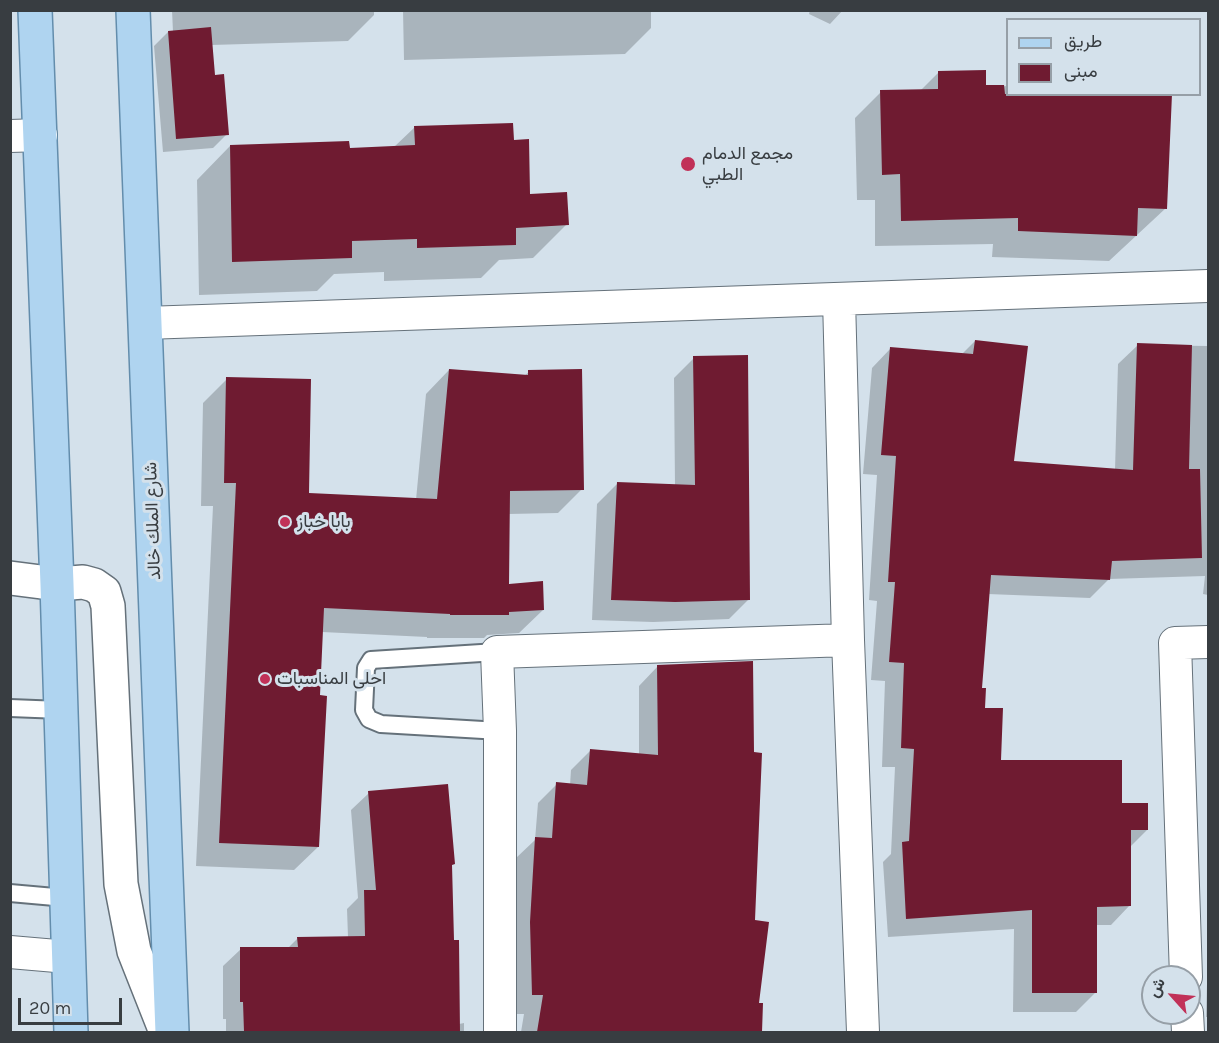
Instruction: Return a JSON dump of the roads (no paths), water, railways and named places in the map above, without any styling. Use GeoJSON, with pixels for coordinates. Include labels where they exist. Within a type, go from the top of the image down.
{"type":"FeatureCollection","features":[{"type":"Feature","properties":{"kind":"main road"},"geometry":{"type":"LineString","coordinates":[[35,10],[26,136],[57,584],[71,1032]]}},
{"type":"Feature","properties":{"kind":"main road","name":"شارع الملك خالد"},"geometry":{"type":"LineString","coordinates":[[133,10],[172,1032]]}},
{"type":"Feature","properties":{"kind":"street"},"geometry":{"type":"LineString","coordinates":[[145,323],[1209,286]]}},
{"type":"Feature","properties":{"kind":"street"},"geometry":{"type":"LineString","coordinates":[[839,299],[848,640],[863,1032]]}},
{"type":"Feature","properties":{"kind":"street"},"geometry":{"type":"LineString","coordinates":[[10,578],[57,584],[83,582],[94,585],[104,592],[108,606],[121,884],[134,951],[166,1032]]}},
{"type":"Feature","properties":{"kind":"street"},"geometry":{"type":"LineString","coordinates":[[500,1032],[500,730],[497,652],[848,640]]}},
{"type":"Feature","properties":{"kind":"street"},"geometry":{"type":"LineString","coordinates":[[1186,965],[1175,643],[1209,642]]}},
{"type":"Feature","properties":{"kind":"street"},"geometry":{"type":"LineString","coordinates":[[10,952],[68,957]]}},
{"type":"Feature","properties":{"kind":"lane"},"geometry":{"type":"LineString","coordinates":[[497,652],[371,660],[366,668],[364,710],[369,718],[381,724],[500,730]]}},
{"type":"Feature","properties":{"kind":"lane"},"geometry":{"type":"LineString","coordinates":[[10,708],[61,710]]}},
{"type":"Feature","properties":{"kind":"lane"},"geometry":{"type":"LineString","coordinates":[[10,893],[66,898]]}},
{"type":"Feature","properties":{"kind":"place","name":"مجمع الدمام الطبي"},"geometry":{"type":"Point","coordinates":[688,164]}},
{"type":"Feature","properties":{"kind":"place","name":"بابا خباز"},"geometry":{"type":"Point","coordinates":[285,522]}},
{"type":"Feature","properties":{"kind":"place","name":"احلى المناسبات"},"geometry":{"type":"Point","coordinates":[265,679]}}]}
